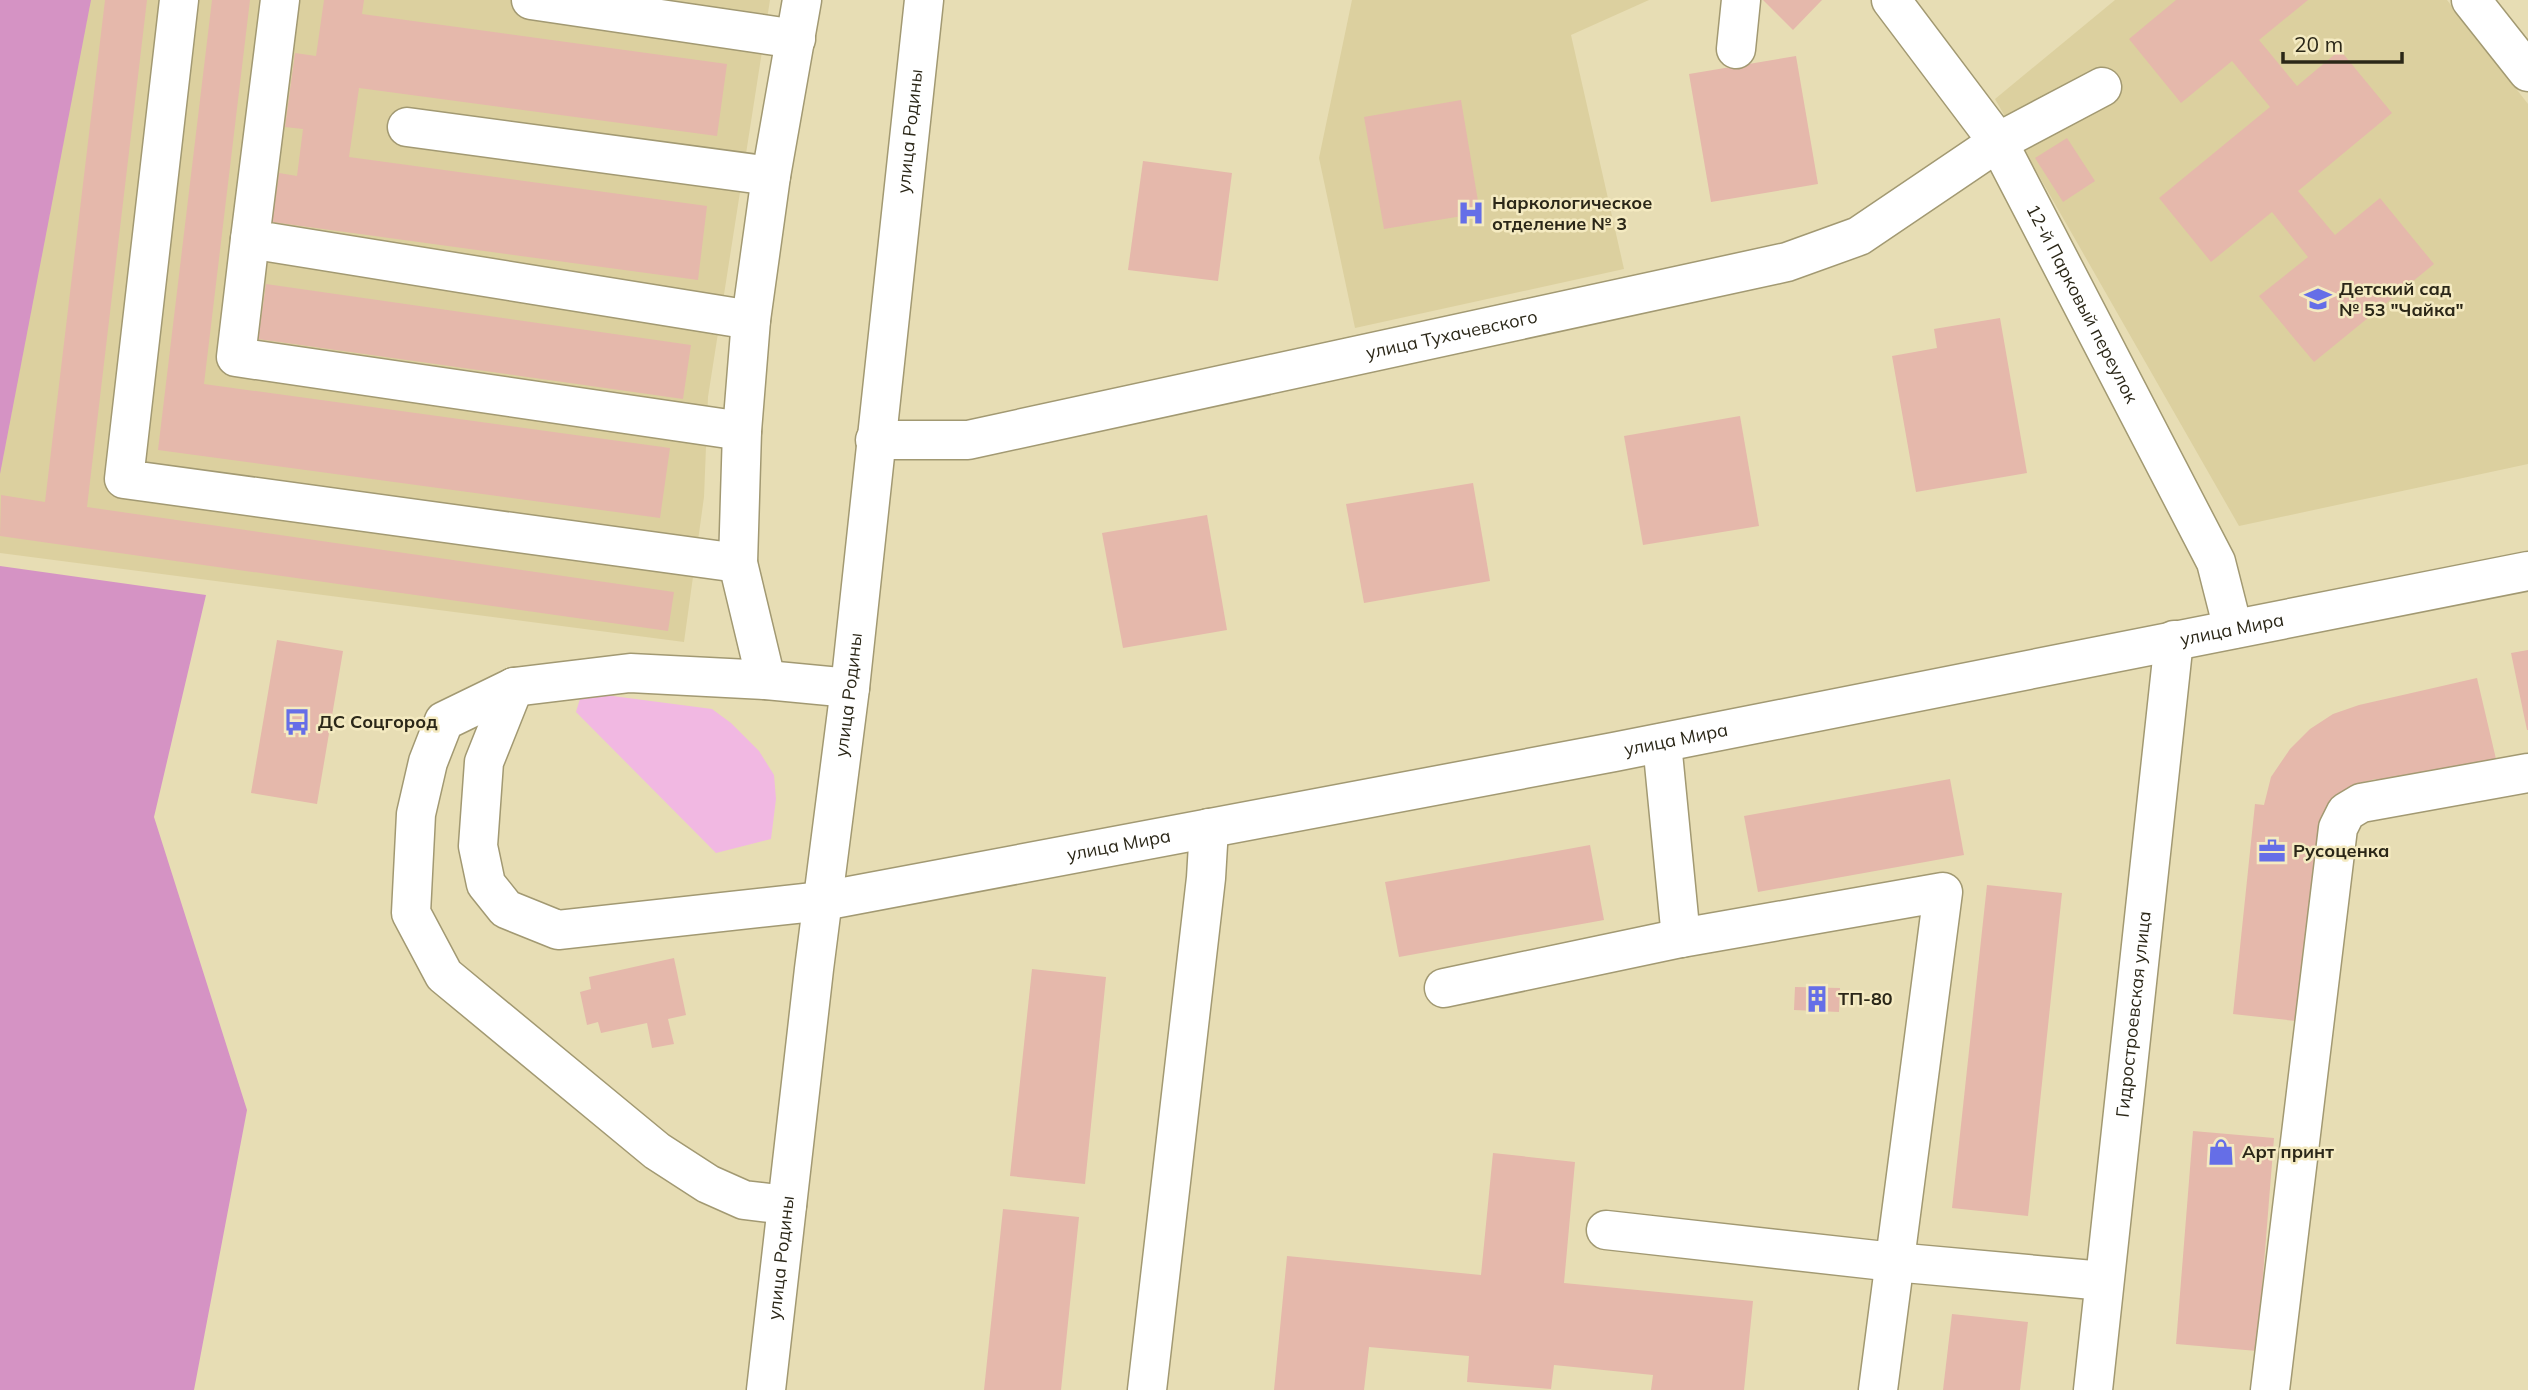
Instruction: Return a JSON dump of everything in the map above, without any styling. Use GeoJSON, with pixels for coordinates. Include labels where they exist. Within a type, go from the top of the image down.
{"type":"FeatureCollection","features":[{"type":"Feature","properties":{"kind":"main road"},"geometry":{"type":"LineString","coordinates":[[179,0],[124,479],[738,563]]}},
{"type":"Feature","properties":{"kind":"main road"},"geometry":{"type":"LineString","coordinates":[[281,0],[236,357],[742,431]]}},
{"type":"Feature","properties":{"kind":"main road"},"geometry":{"type":"LineString","coordinates":[[531,0],[796,39]]}},
{"type":"Feature","properties":{"kind":"main road"},"geometry":{"type":"LineString","coordinates":[[766,680],[738,563],[742,431],[751,320],[771,176],[802,0]]}},
{"type":"Feature","properties":{"kind":"main road","name":"улица Родины"},"geometry":{"type":"LineString","coordinates":[[766,1390],[850,688],[924,0]]}},
{"type":"Feature","properties":{"kind":"main road"},"geometry":{"type":"LineString","coordinates":[[1736,50],[1741,0]]}},
{"type":"Feature","properties":{"kind":"main road","name":"12-й Парковый переулок"},"geometry":{"type":"LineString","coordinates":[[1891,0],[1998,142],[2216,562],[2233,629]]}},
{"type":"Feature","properties":{"kind":"main road"},"geometry":{"type":"LineString","coordinates":[[2471,0],[2528,72]]}},
{"type":"Feature","properties":{"kind":"main road","name":"улица Тухачевского"},"geometry":{"type":"LineString","coordinates":[[875,440],[968,440],[1787,262],[1859,236],[1998,142],[2102,87]]}},
{"type":"Feature","properties":{"kind":"main road"},"geometry":{"type":"LineString","coordinates":[[407,127],[771,176]]}},
{"type":"Feature","properties":{"kind":"main road"},"geometry":{"type":"LineString","coordinates":[[250,239],[751,320]]}},
{"type":"Feature","properties":{"kind":"main road","name":"улица Мира"},"geometry":{"type":"LineString","coordinates":[[514,687],[484,762],[478,846],[486,884],[506,909],[558,930],[823,901],[1662,743],[2528,571]]}},
{"type":"Feature","properties":{"kind":"main road","name":"Гидростроевская улица"},"geometry":{"type":"LineString","coordinates":[[2098,1390],[2104,1281],[2174,640]]}},
{"type":"Feature","properties":{"kind":"main road"},"geometry":{"type":"LineString","coordinates":[[787,1205],[744,1199],[708,1184],[657,1151],[444,975],[411,913],[416,814],[428,762],[444,721],[514,687],[630,673],[766,680],[850,688]]}},
{"type":"Feature","properties":{"kind":"main road"},"geometry":{"type":"LineString","coordinates":[[1662,743],[1681,938]]}},
{"type":"Feature","properties":{"kind":"main road"},"geometry":{"type":"LineString","coordinates":[[2270,1390],[2338,828],[2346,812],[2361,803],[2528,773]]}},
{"type":"Feature","properties":{"kind":"main road"},"geometry":{"type":"LineString","coordinates":[[1147,1390],[1206,878],[1209,828]]}},
{"type":"Feature","properties":{"kind":"main road"},"geometry":{"type":"LineString","coordinates":[[1444,988],[1681,938],[1943,892],[1878,1390]]}},
{"type":"Feature","properties":{"kind":"main road"},"geometry":{"type":"LineString","coordinates":[[1606,1230],[1894,1262],[2104,1281]]}},
{"type":"Feature","properties":{"kind":"shaded area"},"geometry":{"type":"Polygon","coordinates":[[[0,0],[91,0],[0,474],[0,0]]]}},
{"type":"Feature","properties":{"kind":"shaded area"},"geometry":{"type":"Polygon","coordinates":[[[77,0],[770,0],[708,397],[704,497],[684,642],[0,553],[0,398],[77,0]]]}},
{"type":"Feature","properties":{"kind":"shaded area","name":"Наркологическое отделение № 3"},"geometry":{"type":"Polygon","coordinates":[[[1352,0],[1649,0],[1571,35],[1624,269],[1355,328],[1319,158],[1352,0]]]}},
{"type":"Feature","properties":{"kind":"shaded area","name":"Детский сад № 53 \"Чайка\""},"geometry":{"type":"Polygon","coordinates":[[[2115,0],[2447,0],[2528,104],[2528,464],[2239,526],[1995,99],[2115,0]]]}},
{"type":"Feature","properties":{"kind":"shaded area"},"geometry":{"type":"Polygon","coordinates":[[[0,566],[206,595],[154,817],[247,1110],[194,1390],[0,1390],[0,566]]]}},
{"type":"Feature","properties":{"kind":"shaded area"},"geometry":{"type":"Polygon","coordinates":[[[582,692],[712,709],[731,723],[759,751],[774,775],[776,799],[771,839],[716,853],[576,712],[582,692]]]}},
{"type":"Feature","properties":{"kind":"building"},"geometry":{"type":"Polygon","coordinates":[[[105,0],[147,0],[87,507],[674,592],[668,631],[0,536],[1,495],[45,502],[105,0]]]}},
{"type":"Feature","properties":{"kind":"building"},"geometry":{"type":"Polygon","coordinates":[[[212,0],[250,0],[204,384],[670,448],[660,518],[158,450],[212,0]]]}},
{"type":"Feature","properties":{"kind":"building"},"geometry":{"type":"Polygon","coordinates":[[[324,0],[364,0],[362,14],[727,64],[717,136],[359,88],[349,157],[707,206],[698,280],[272,222],[279,173],[297,176],[303,129],[285,127],[295,53],[316,56],[324,0]]]}},
{"type":"Feature","properties":{"kind":"building"},"geometry":{"type":"Polygon","coordinates":[[[1763,0],[1822,0],[1793,30],[1763,0]]]}},
{"type":"Feature","properties":{"kind":"building"},"geometry":{"type":"Polygon","coordinates":[[[2176,0],[2308,0],[2259,40],[2297,86],[2340,50],[2392,113],[2298,191],[2335,235],[2380,198],[2434,264],[2314,362],[2259,296],[2308,257],[2272,212],[2211,262],[2159,198],[2270,107],[2232,61],[2181,103],[2129,39],[2176,0]]]}},
{"type":"Feature","properties":{"kind":"building"},"geometry":{"type":"Polygon","coordinates":[[[1796,56],[1818,184],[1711,202],[1689,74],[1796,56]]]}},
{"type":"Feature","properties":{"kind":"building"},"geometry":{"type":"Polygon","coordinates":[[[1461,100],[1480,213],[1384,229],[1364,117],[1461,100]]]}},
{"type":"Feature","properties":{"kind":"building"},"geometry":{"type":"Polygon","coordinates":[[[2067,138],[2095,181],[2063,202],[2035,158],[2067,138]]]}},
{"type":"Feature","properties":{"kind":"building"},"geometry":{"type":"Polygon","coordinates":[[[1143,161],[1232,173],[1218,281],[1128,270],[1143,161]]]}},
{"type":"Feature","properties":{"kind":"building"},"geometry":{"type":"Polygon","coordinates":[[[266,284],[691,345],[683,399],[258,339],[266,284]]]}},
{"type":"Feature","properties":{"kind":"building"},"geometry":{"type":"Polygon","coordinates":[[[2000,318],[2027,473],[1916,492],[1892,356],[1937,348],[1934,329],[2000,318]]]}},
{"type":"Feature","properties":{"kind":"building"},"geometry":{"type":"Polygon","coordinates":[[[1740,416],[1759,526],[1643,545],[1624,436],[1740,416]]]}},
{"type":"Feature","properties":{"kind":"building"},"geometry":{"type":"Polygon","coordinates":[[[1473,483],[1490,581],[1364,603],[1346,504],[1473,483]]]}},
{"type":"Feature","properties":{"kind":"building"},"geometry":{"type":"Polygon","coordinates":[[[1207,515],[1227,630],[1123,648],[1102,533],[1207,515]]]}},
{"type":"Feature","properties":{"kind":"building","name":"ДС Соцгород"},"geometry":{"type":"Polygon","coordinates":[[[277,640],[343,651],[317,804],[251,793],[277,640]]]}},
{"type":"Feature","properties":{"kind":"building"},"geometry":{"type":"Polygon","coordinates":[[[2528,650],[2528,730],[2527,730],[2511,653],[2528,650]]]}},
{"type":"Feature","properties":{"kind":"building"},"geometry":{"type":"Polygon","coordinates":[[[2477,678],[2496,759],[2377,785],[2376,779],[2359,783],[2340,795],[2305,1022],[2233,1014],[2255,804],[2264,805],[2271,777],[2290,749],[2310,729],[2333,714],[2359,705],[2477,678]]]}},
{"type":"Feature","properties":{"kind":"building"},"geometry":{"type":"Polygon","coordinates":[[[1950,779],[1964,855],[1758,892],[1744,816],[1950,779]]]}},
{"type":"Feature","properties":{"kind":"building"},"geometry":{"type":"Polygon","coordinates":[[[1590,845],[1604,920],[1399,957],[1385,882],[1590,845]]]}},
{"type":"Feature","properties":{"kind":"building"},"geometry":{"type":"Polygon","coordinates":[[[1987,885],[2062,893],[2028,1216],[1952,1208],[1987,885]]]}},
{"type":"Feature","properties":{"kind":"building"},"geometry":{"type":"Polygon","coordinates":[[[674,958],[686,1015],[668,1019],[674,1044],[652,1048],[647,1023],[601,1033],[598,1022],[587,1025],[580,992],[591,989],[589,977],[674,958]]]}},
{"type":"Feature","properties":{"kind":"building"},"geometry":{"type":"Polygon","coordinates":[[[1032,969],[1106,977],[1085,1184],[1010,1176],[1032,969]]]}},
{"type":"Feature","properties":{"kind":"building","name":"ТП-80"},"geometry":{"type":"Polygon","coordinates":[[[1795,987],[1840,988],[1839,1012],[1794,1010],[1795,987]]]}},
{"type":"Feature","properties":{"kind":"building"},"geometry":{"type":"Polygon","coordinates":[[[2193,1131],[2274,1138],[2257,1351],[2176,1344],[2193,1131]]]}},
{"type":"Feature","properties":{"kind":"building"},"geometry":{"type":"Polygon","coordinates":[[[1493,1153],[1575,1162],[1564,1283],[1753,1301],[1744,1390],[1651,1390],[1653,1375],[1554,1365],[1551,1389],[1467,1382],[1469,1356],[1369,1347],[1364,1390],[1274,1390],[1287,1256],[1481,1275],[1493,1153]]]}},
{"type":"Feature","properties":{"kind":"building"},"geometry":{"type":"Polygon","coordinates":[[[1003,1209],[1079,1217],[1061,1390],[984,1390],[1003,1209]]]}},
{"type":"Feature","properties":{"kind":"building"},"geometry":{"type":"Polygon","coordinates":[[[1952,1314],[2028,1322],[2020,1390],[1943,1390],[1952,1314]]]}},
{"type":"Feature","properties":{"kind":"place","name":"Наркологическое отделение № 3"},"geometry":{"type":"Point","coordinates":[1471,213]}},
{"type":"Feature","properties":{"kind":"place","name":"Детский сад № 53 \"Чайка\""},"geometry":{"type":"Point","coordinates":[2318,299]}},
{"type":"Feature","properties":{"kind":"place","name":"ДС Соцгород"},"geometry":{"type":"Point","coordinates":[297,722]}},
{"type":"Feature","properties":{"kind":"place","name":"Русоценка"},"geometry":{"type":"Point","coordinates":[2272,851]}},
{"type":"Feature","properties":{"kind":"place","name":"ТП-80"},"geometry":{"type":"Point","coordinates":[1817,999]}},
{"type":"Feature","properties":{"kind":"place","name":"Арт принт"},"geometry":{"type":"Point","coordinates":[2221,1152]}}]}
